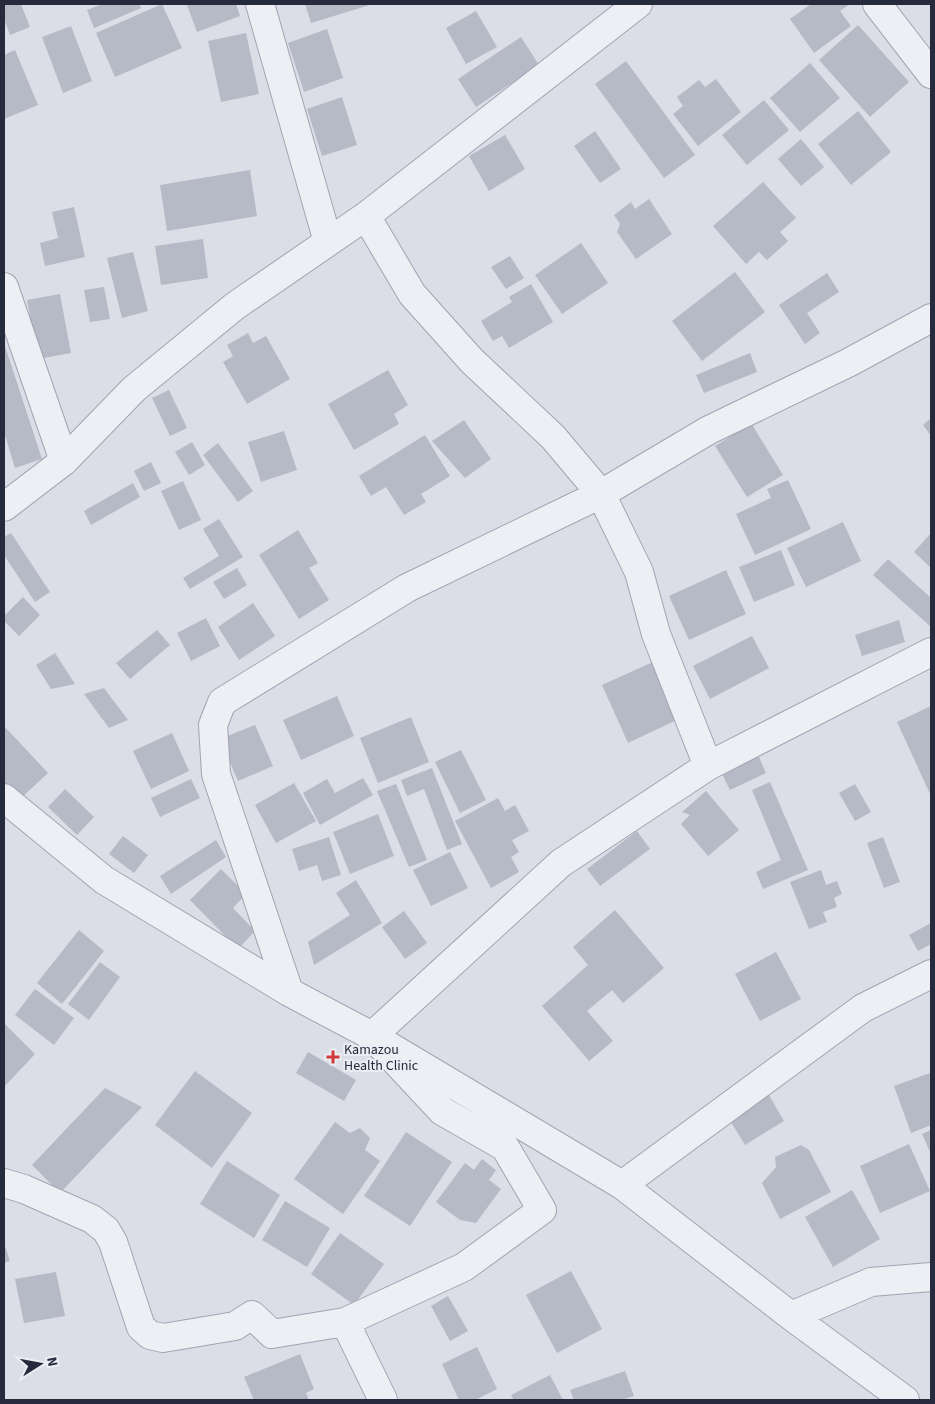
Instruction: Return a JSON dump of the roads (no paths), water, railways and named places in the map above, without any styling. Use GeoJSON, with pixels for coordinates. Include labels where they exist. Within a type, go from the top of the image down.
{"type":"FeatureCollection","features":[{"type":"Feature","properties":{"kind":"street"},"geometry":{"type":"LineString","coordinates":[[260,4],[328,242]]}},
{"type":"Feature","properties":{"kind":"street"},"geometry":{"type":"LineString","coordinates":[[4,507],[64,461],[134,389],[235,306],[366,216],[638,4]]}},
{"type":"Feature","properties":{"kind":"street"},"geometry":{"type":"LineString","coordinates":[[877,4],[931,74]]}},
{"type":"Feature","properties":{"kind":"street"},"geometry":{"type":"LineString","coordinates":[[366,216],[412,294],[472,361],[552,437],[601,494],[639,572],[656,634],[708,766]]}},
{"type":"Feature","properties":{"kind":"street"},"geometry":{"type":"LineString","coordinates":[[4,287],[64,461]]}},
{"type":"Feature","properties":{"kind":"street"},"geometry":{"type":"LineString","coordinates":[[289,992],[216,774],[213,725],[222,702],[406,588],[601,494],[709,430],[848,363],[931,318]]}},
{"type":"Feature","properties":{"kind":"street"},"geometry":{"type":"LineString","coordinates":[[372,1036],[562,863],[708,766],[931,652]]}},
{"type":"Feature","properties":{"kind":"street"},"geometry":{"type":"LineString","coordinates":[[4,798],[104,880],[289,992],[372,1036],[622,1185],[905,1400]]}},
{"type":"Feature","properties":{"kind":"street"},"geometry":{"type":"LineString","coordinates":[[622,1185],[863,1008],[931,974]]}},
{"type":"Feature","properties":{"kind":"street"},"geometry":{"type":"LineString","coordinates":[[4,1183],[24,1189],[92,1219],[106,1230],[113,1242],[141,1327],[150,1335],[163,1338],[235,1326],[252,1314],[272,1334],[345,1322],[464,1267],[542,1210],[505,1147],[442,1111],[372,1036]]}},
{"type":"Feature","properties":{"kind":"street"},"geometry":{"type":"LineString","coordinates":[[792,1316],[871,1282],[931,1277]]}},
{"type":"Feature","properties":{"kind":"street"},"geometry":{"type":"LineString","coordinates":[[345,1322],[383,1400]]}},
{"type":"Feature","properties":{"kind":"place","name":"Kamazou Health Clinic"},"geometry":{"type":"Point","coordinates":[333,1057]}}]}
